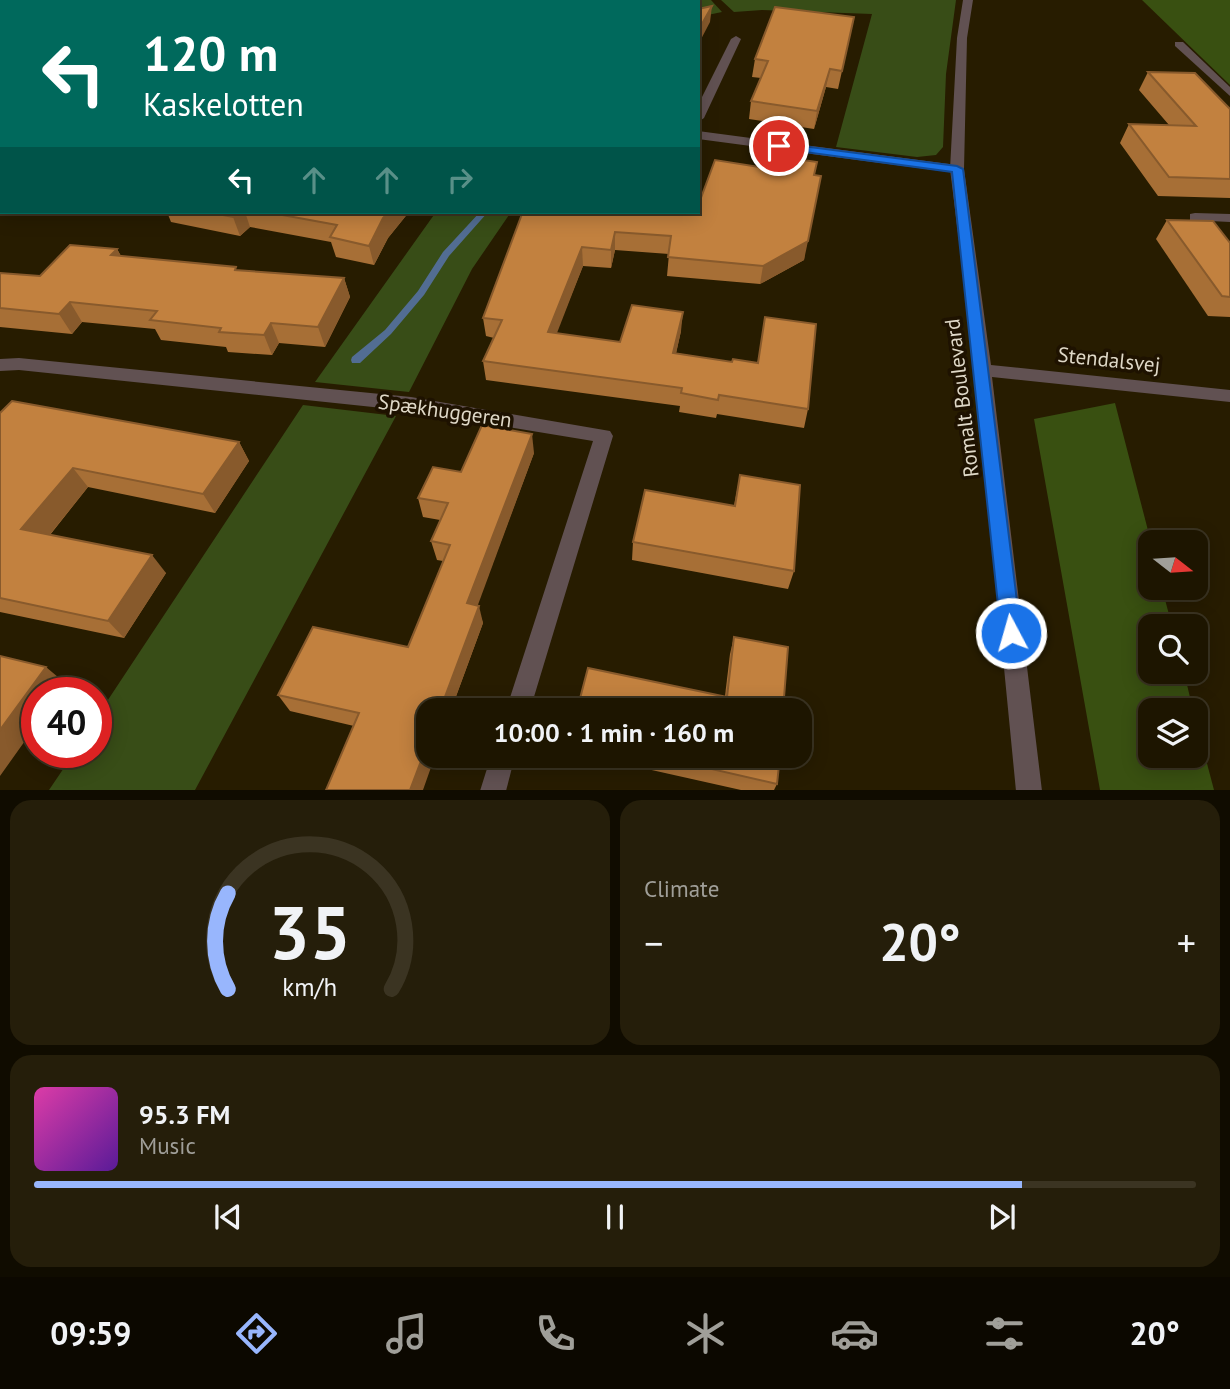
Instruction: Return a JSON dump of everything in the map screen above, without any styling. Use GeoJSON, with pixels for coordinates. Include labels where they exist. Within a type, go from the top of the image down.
{"type":"FeatureCollection","features":[{"type":"Feature","properties":{"kind":"street","name":"Romalt Boulevard"},"geometry":{"type":"LineString","coordinates":[[968,0],[962,38],[957,169],[983,370],[1028,790]]}},
{"type":"Feature","properties":{"kind":"street"},"geometry":{"type":"LineString","coordinates":[[700,114],[736,39]]}},
{"type":"Feature","properties":{"kind":"street"},"geometry":{"type":"LineString","coordinates":[[1180,44],[1230,93]]}},
{"type":"Feature","properties":{"kind":"street"},"geometry":{"type":"LineString","coordinates":[[700,135],[957,169]]}},
{"type":"Feature","properties":{"kind":"street"},"geometry":{"type":"LineString","coordinates":[[1195,217],[1230,218]]}},
{"type":"Feature","properties":{"kind":"street","name":"Spækhuggeren"},"geometry":{"type":"LineString","coordinates":[[0,365],[19,364],[411,404],[604,436],[522,698]]}},
{"type":"Feature","properties":{"kind":"street","name":"Stendalsvej"},"geometry":{"type":"LineString","coordinates":[[983,370],[1230,396]]}},
{"type":"Feature","properties":{"kind":"street"},"geometry":{"type":"LineString","coordinates":[[493,790],[499,768]]}},
{"type":"Feature","properties":{"kind":"green space"},"geometry":{"type":"Polygon","coordinates":[[[700,0],[711,0],[722,12],[700,17],[700,0]]]}},
{"type":"Feature","properties":{"kind":"green space"},"geometry":{"type":"Polygon","coordinates":[[[721,0],[956,0],[946,74],[943,147],[936,155],[917,157],[836,147],[872,14],[762,10],[734,12],[721,0]]]}},
{"type":"Feature","properties":{"kind":"green space"},"geometry":{"type":"Polygon","coordinates":[[[1142,0],[1230,0],[1230,85],[1142,0]]]}},
{"type":"Feature","properties":{"kind":"green space"},"geometry":{"type":"Polygon","coordinates":[[[435,214],[510,214],[472,269],[409,392],[315,382],[435,214]]]}},
{"type":"Feature","properties":{"kind":"green space"},"geometry":{"type":"Polygon","coordinates":[[[1115,403],[1148,530],[1138,530],[1138,600],[1165,600],[1169,614],[1138,614],[1138,684],[1187,684],[1190,698],[1138,698],[1138,768],[1208,767],[1214,790],[1100,790],[1034,419],[1115,403]]]}},
{"type":"Feature","properties":{"kind":"green space"},"geometry":{"type":"Polygon","coordinates":[[[303,405],[396,416],[195,790],[49,790],[64,768],[112,768],[112,694],[303,405]]]}},
{"type":"Feature","properties":{"kind":"building"},"geometry":{"type":"Polygon","coordinates":[[[712,6],[700,27],[700,9],[712,6]]]}},
{"type":"Feature","properties":{"kind":"building"},"geometry":{"type":"Polygon","coordinates":[[[775,7],[854,17],[842,71],[830,69],[817,111],[751,101],[768,61],[755,59],[775,7]]]}},
{"type":"Feature","properties":{"kind":"building"},"geometry":{"type":"Polygon","coordinates":[[[1148,72],[1195,73],[1230,109],[1230,179],[1169,177],[1129,124],[1196,126],[1148,72]]]}},
{"type":"Feature","properties":{"kind":"building"},"geometry":{"type":"Polygon","coordinates":[[[776,156],[817,162],[814,175],[821,176],[808,241],[763,266],[668,257],[671,236],[615,232],[611,250],[582,247],[548,332],[620,342],[632,305],[683,312],[673,353],[758,363],[765,317],[816,324],[808,409],[719,395],[718,400],[681,393],[682,388],[483,361],[502,320],[483,318],[522,214],[700,214],[700,201],[715,160],[772,169],[776,156]]]}},
{"type":"Feature","properties":{"kind":"building"},"geometry":{"type":"Polygon","coordinates":[[[277,214],[387,214],[369,246],[330,237],[337,225],[277,214]]]}},
{"type":"Feature","properties":{"kind":"building"},"geometry":{"type":"Polygon","coordinates":[[[1167,220],[1213,221],[1230,243],[1230,297],[1222,296],[1167,220]]]}},
{"type":"Feature","properties":{"kind":"building"},"geometry":{"type":"Polygon","coordinates":[[[70,245],[117,249],[111,255],[236,267],[235,270],[344,278],[318,327],[271,323],[264,335],[219,332],[221,328],[150,320],[157,311],[70,302],[59,314],[0,308],[0,273],[40,276],[70,245]]]}},
{"type":"Feature","properties":{"kind":"building"},"geometry":{"type":"Polygon","coordinates":[[[12,401],[239,442],[203,494],[73,468],[21,529],[152,555],[108,621],[0,598],[0,413],[12,401]]]}},
{"type":"Feature","properties":{"kind":"building"},"geometry":{"type":"Polygon","coordinates":[[[482,425],[532,434],[467,603],[479,606],[444,698],[416,698],[416,768],[418,768],[410,790],[326,790],[359,713],[278,695],[313,627],[408,647],[450,545],[431,541],[448,503],[418,498],[433,467],[461,472],[482,425]]]}},
{"type":"Feature","properties":{"kind":"building"},"geometry":{"type":"Polygon","coordinates":[[[740,475],[800,485],[794,571],[633,542],[645,490],[735,506],[740,475]]]}},
{"type":"Feature","properties":{"kind":"building"},"geometry":{"type":"Polygon","coordinates":[[[734,637],[788,647],[784,698],[580,698],[588,668],[727,697],[734,637]]]}},
{"type":"Feature","properties":{"kind":"building"},"geometry":{"type":"Polygon","coordinates":[[[0,656],[46,667],[39,677],[21,677],[21,701],[0,730],[0,656]]]}},
{"type":"Feature","properties":{"kind":"building"},"geometry":{"type":"Polygon","coordinates":[[[707,768],[779,768],[777,784],[707,768]]]}},
{"type":"Feature","properties":{"kind":"waterway"},"geometry":{"type":"LineString","coordinates":[[356,360],[388,332],[421,293],[446,254],[482,214]]}},
{"type":"Feature","properties":{"kind":"route"},"geometry":{"type":"LineString","coordinates":[[779,146],[957,169],[983,370],[1011,633]]}}]}
